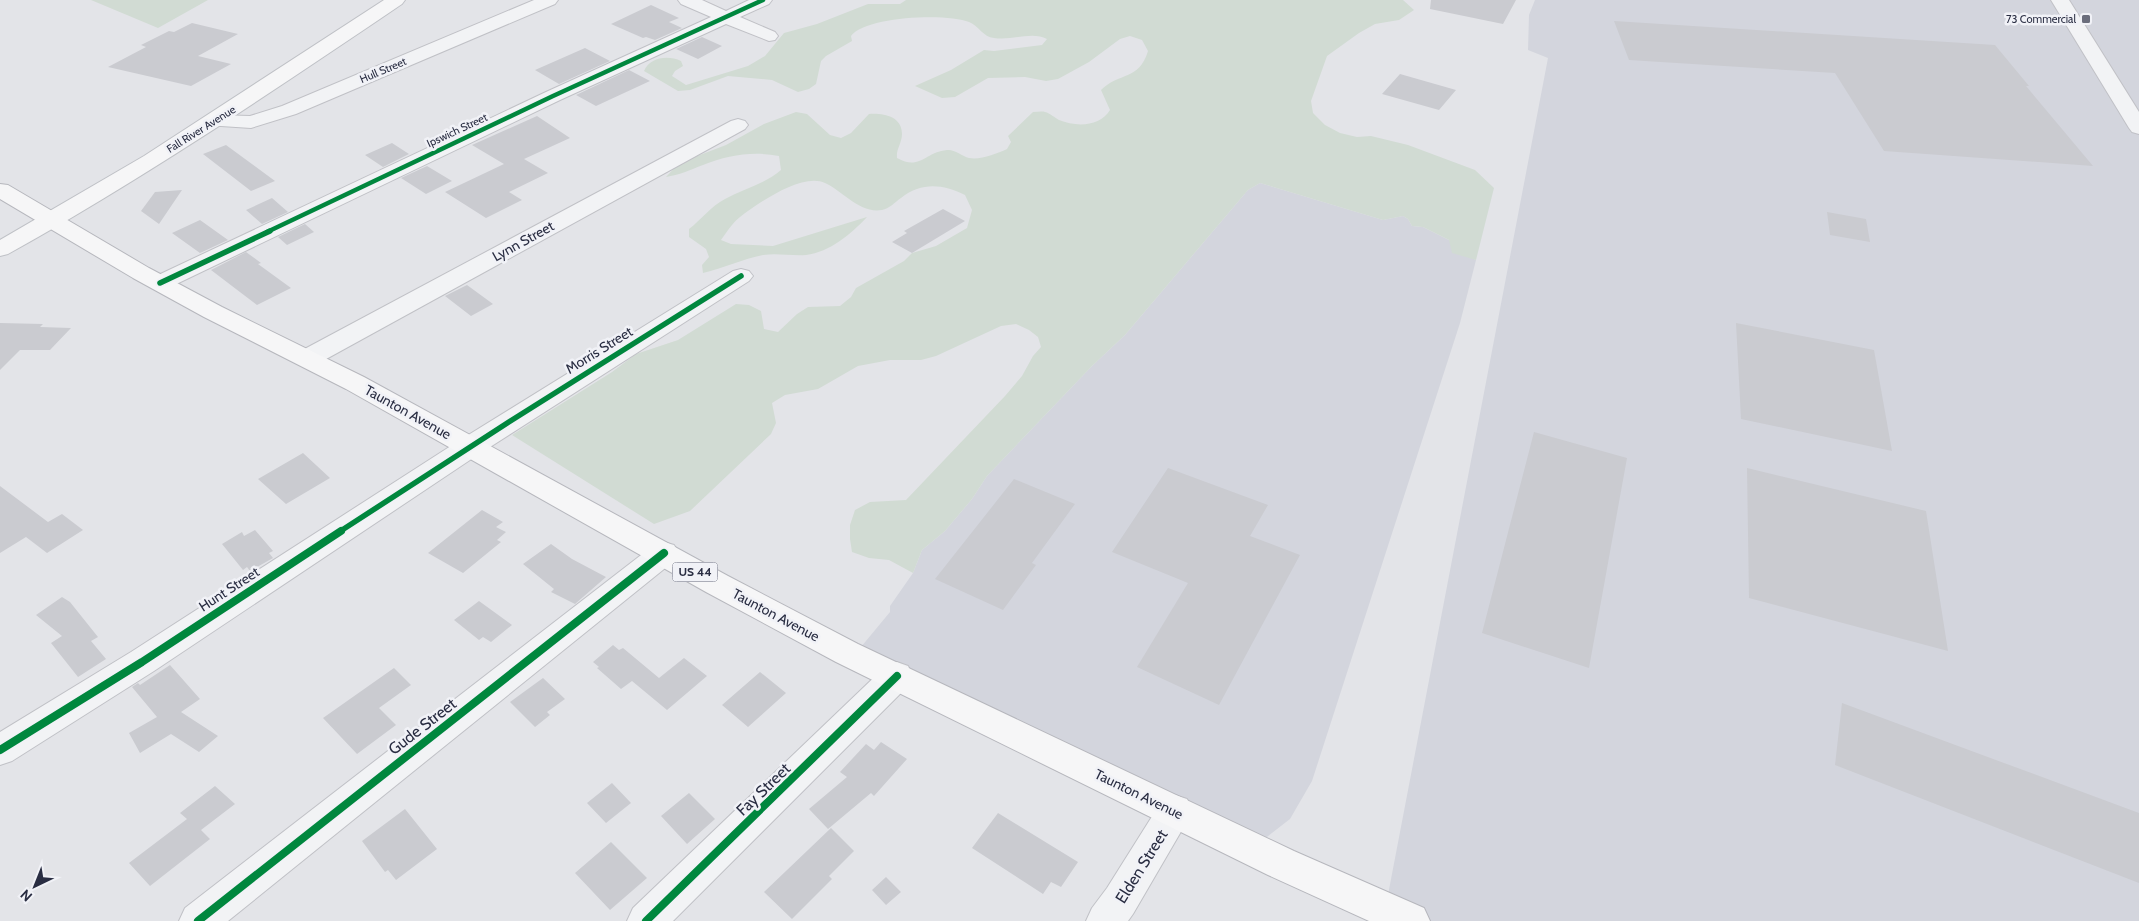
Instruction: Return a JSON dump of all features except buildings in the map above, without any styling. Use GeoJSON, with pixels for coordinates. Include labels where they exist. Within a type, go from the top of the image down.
{"type":"FeatureCollection","features":[{"type":"Feature","properties":{"kind":"main road","name":"Fall River Avenue"},"geometry":{"type":"LineString","coordinates":[[0,249],[54,221],[213,121],[396,0]]}},
{"type":"Feature","properties":{"kind":"main road","name":"Taunton Avenue"},"geometry":{"type":"LineString","coordinates":[[0,190],[213,312],[308,358],[717,584],[847,653],[1282,863],[1411,921]]}},
{"type":"Feature","properties":{"kind":"street","name":"Hull Street"},"geometry":{"type":"LineString","coordinates":[[213,121],[251,122],[290,110],[549,0]]}},
{"type":"Feature","properties":{"kind":"street"},"geometry":{"type":"LineString","coordinates":[[687,0],[769,36]]}},
{"type":"Feature","properties":{"kind":"street","name":"Ipswich Street"},"geometry":{"type":"LineString","coordinates":[[160,283],[517,113],[763,0]]}},
{"type":"Feature","properties":{"kind":"street"},"geometry":{"type":"LineString","coordinates":[[2060,0],[2139,128]]}},
{"type":"Feature","properties":{"kind":"street","name":"Lynn Street"},"geometry":{"type":"LineString","coordinates":[[308,358],[738,125]]}},
{"type":"Feature","properties":{"kind":"street","name":"Morris Street"},"geometry":{"type":"LineString","coordinates":[[470,446],[742,276]]}},
{"type":"Feature","properties":{"kind":"street","name":"Hunt Street"},"geometry":{"type":"LineString","coordinates":[[0,750],[232,602],[470,446]]}},
{"type":"Feature","properties":{"kind":"street","name":"Gude Street"},"geometry":{"type":"LineString","coordinates":[[198,921],[591,609],[664,554]]}},
{"type":"Feature","properties":{"kind":"street","name":"Fay Street"},"geometry":{"type":"LineString","coordinates":[[646,921],[761,812],[897,676]]}},
{"type":"Feature","properties":{"kind":"street","name":"Elden Street"},"geometry":{"type":"LineString","coordinates":[[1105,921],[1120,901],[1175,811]]}},
{"type":"Feature","properties":{"kind":"shaded area"},"geometry":{"type":"Polygon","coordinates":[[[91,0],[208,0],[158,28],[91,0]]]}},
{"type":"Feature","properties":{"kind":"shaded area"},"geometry":{"type":"Polygon","coordinates":[[[906,0],[1403,0],[1414,10],[1399,20],[1375,24],[1327,56],[1311,101],[1313,113],[1325,125],[1340,133],[1357,137],[1371,136],[1408,145],[1475,170],[1494,188],[1476,260],[1452,253],[1449,240],[1423,227],[1412,226],[1408,219],[1403,216],[1383,220],[1260,183],[1248,190],[1125,335],[1092,366],[987,476],[972,499],[945,531],[922,550],[913,573],[889,560],[869,558],[852,552],[850,525],[855,510],[870,502],[906,500],[1005,396],[1022,376],[1033,356],[1041,347],[1038,337],[1016,324],[1001,326],[936,356],[921,360],[890,360],[858,366],[818,389],[785,395],[772,403],[776,423],[771,434],[690,511],[654,524],[512,435],[612,372],[636,354],[678,340],[736,304],[749,305],[761,311],[764,329],[778,332],[797,314],[808,307],[840,306],[851,297],[856,288],[904,261],[912,253],[936,246],[967,228],[972,210],[965,195],[940,187],[932,186],[917,189],[887,208],[874,210],[866,209],[825,183],[816,181],[805,182],[793,185],[769,197],[748,211],[735,222],[721,240],[731,244],[773,246],[867,217],[840,241],[815,253],[806,255],[763,255],[703,273],[702,265],[709,257],[706,249],[689,237],[689,229],[720,202],[775,175],[781,170],[779,156],[750,154],[731,156],[666,177],[679,163],[726,145],[764,124],[796,112],[807,114],[830,135],[841,138],[851,133],[869,114],[891,117],[899,123],[902,134],[897,158],[911,163],[922,160],[939,151],[947,150],[969,158],[993,155],[1007,149],[1011,142],[1008,136],[1033,112],[1047,113],[1059,120],[1073,124],[1087,124],[1106,116],[1110,110],[1101,90],[1108,84],[1134,72],[1144,61],[1148,51],[1142,40],[1130,36],[1120,39],[1089,62],[1058,79],[1046,81],[1025,77],[988,78],[955,97],[942,98],[915,86],[951,70],[984,50],[994,51],[1042,45],[1047,39],[1035,36],[994,38],[987,36],[969,22],[958,19],[926,17],[889,20],[859,29],[851,36],[852,41],[821,61],[816,84],[809,89],[798,92],[772,80],[728,76],[690,90],[678,91],[644,71],[655,60],[665,58],[676,59],[681,61],[683,66],[675,71],[672,76],[686,85],[748,66],[765,56],[784,33],[817,24],[868,4],[900,4],[906,0]]]}},
{"type":"Feature","properties":{"kind":"shaded area"},"geometry":{"type":"Polygon","coordinates":[[[1535,0],[2139,0],[2139,921],[1383,921],[1548,58],[1528,50],[1529,15],[1535,0]]]}},
{"type":"Feature","properties":{"kind":"shaded area"},"geometry":{"type":"Polygon","coordinates":[[[1260,183],[1383,220],[1403,216],[1408,219],[1412,226],[1423,227],[1449,240],[1476,260],[1460,323],[1312,781],[1290,819],[1254,847],[856,653],[890,612],[890,606],[913,573],[922,550],[945,531],[972,499],[987,476],[1092,366],[1125,335],[1248,190],[1260,183]]]}},
{"type":"Feature","properties":{"kind":"cycle path"},"geometry":{"type":"LineString","coordinates":[[160,283],[553,96],[763,0]]}},
{"type":"Feature","properties":{"kind":"cycle path"},"geometry":{"type":"LineString","coordinates":[[0,750],[142,662],[466,449],[741,276]]}},
{"type":"Feature","properties":{"kind":"cycle path"},"geometry":{"type":"LineString","coordinates":[[198,921],[664,553]]}},
{"type":"Feature","properties":{"kind":"cycle path"},"geometry":{"type":"LineString","coordinates":[[646,921],[897,676]]}},
{"type":"Feature","properties":{"kind":"place","name":"73 Commercial"},"geometry":{"type":"Point","coordinates":[2086,19]}}]}
